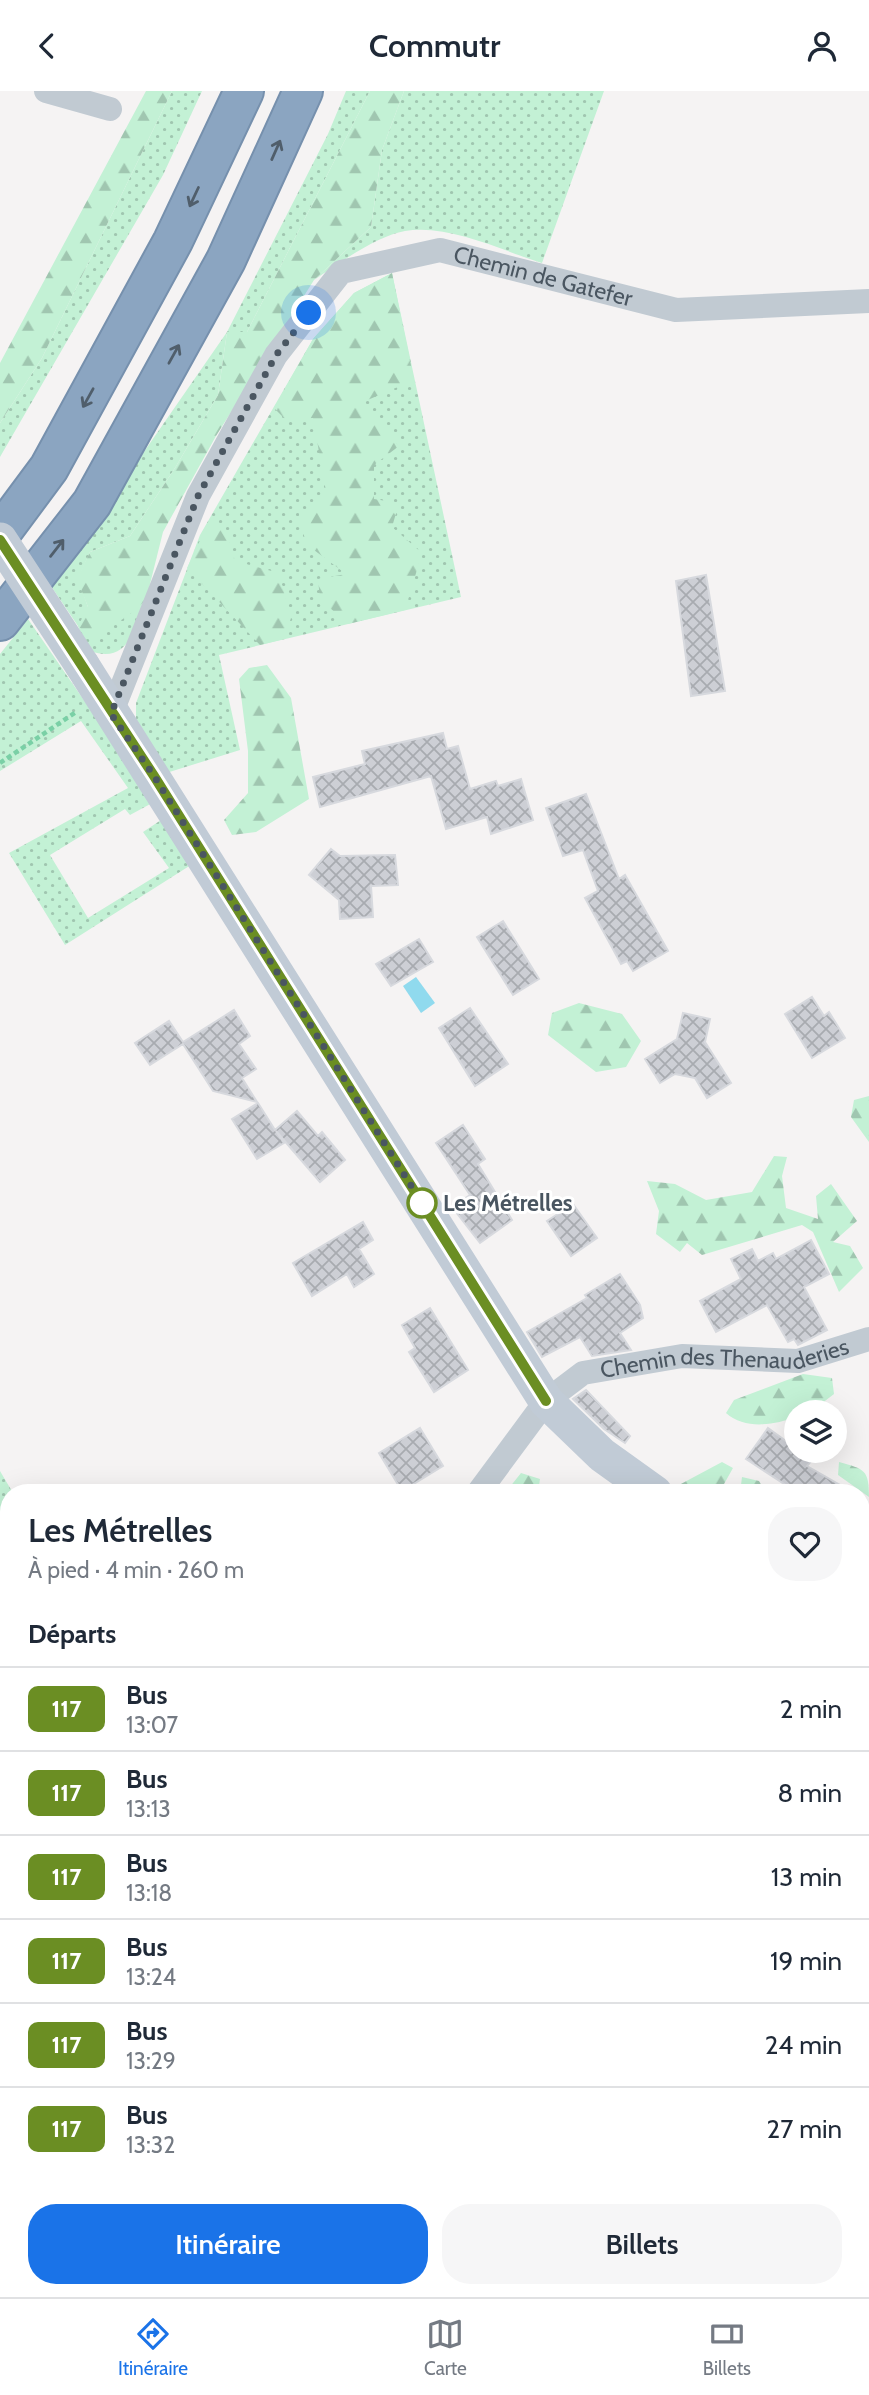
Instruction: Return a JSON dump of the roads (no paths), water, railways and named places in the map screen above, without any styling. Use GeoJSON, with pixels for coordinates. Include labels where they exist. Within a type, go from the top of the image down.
{"type":"FeatureCollection","features":[{"type":"Feature","properties":{"kind":"highway"},"geometry":{"type":"LineString","coordinates":[[0,534],[50,468],[173,241],[244,91]]}},
{"type":"Feature","properties":{"kind":"highway"},"geometry":{"type":"LineString","coordinates":[[0,621],[92,503],[226,260],[303,91]]}},
{"type":"Feature","properties":{"kind":"street"},"geometry":{"type":"LineString","coordinates":[[46,91],[110,109]]}},
{"type":"Feature","properties":{"kind":"street","name":"Chemin de Gatefer"},"geometry":{"type":"LineString","coordinates":[[105,705],[198,496],[276,355],[341,272],[440,250],[676,310],[869,301]]}},
{"type":"Feature","properties":{"kind":"street"},"geometry":{"type":"LineString","coordinates":[[0,540],[105,705],[154,776],[546,1401],[601,1455],[642,1484]]}},
{"type":"Feature","properties":{"kind":"street","name":"Chemin des Thenauderies"},"geometry":{"type":"LineString","coordinates":[[485,1484],[546,1401],[583,1373],[682,1356],[798,1361],[869,1339]]}},
{"type":"Feature","properties":{"kind":"water"},"geometry":{"type":"Polygon","coordinates":[[[416,977],[435,1003],[421,1013],[403,986],[416,977]]]}},
{"type":"Feature","properties":{"kind":"place","name":"Les Métrelles"},"geometry":{"type":"Point","coordinates":[422,1203]}}]}
